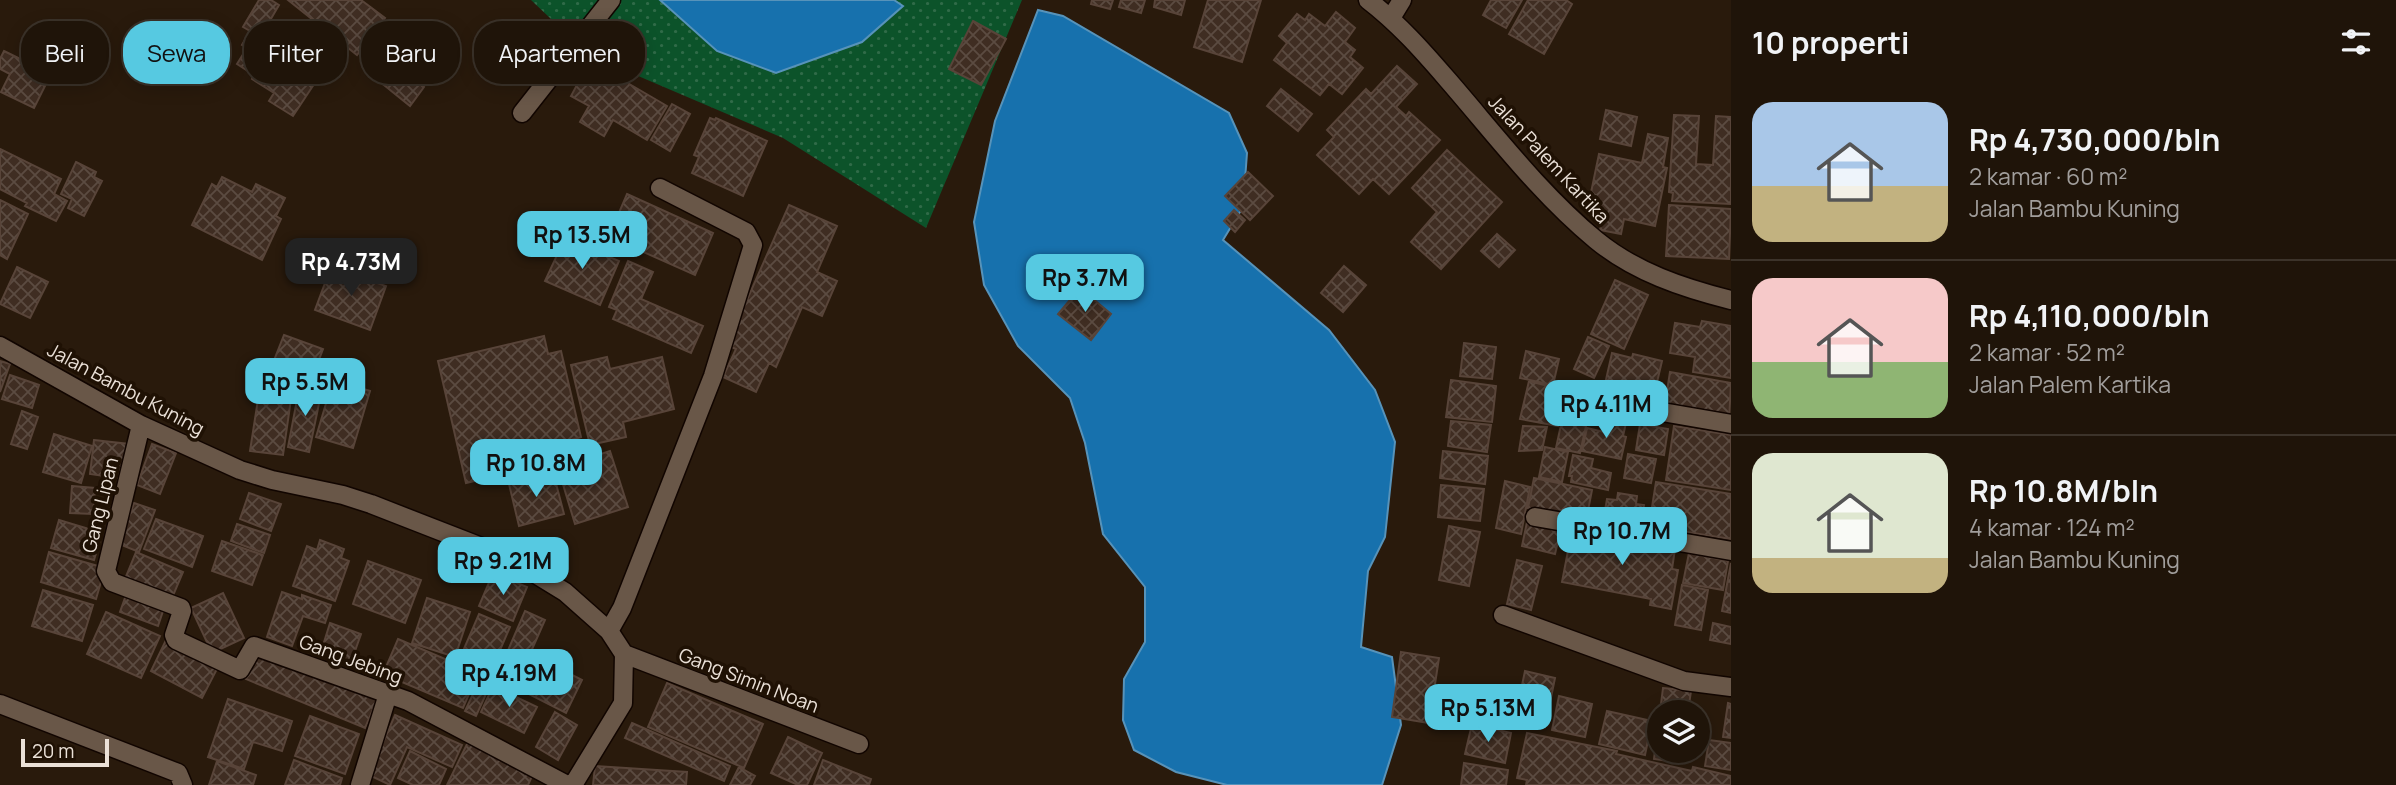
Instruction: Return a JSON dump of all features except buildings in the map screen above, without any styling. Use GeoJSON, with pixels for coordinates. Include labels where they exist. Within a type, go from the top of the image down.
{"type":"FeatureCollection","features":[{"type":"Feature","properties":{"kind":"street","name":"Jalan Palem Kartika"},"geometry":{"type":"LineString","coordinates":[[1368,0],[1408,34],[1543,188],[1596,240],[1637,267],[1677,285],[1731,300]]}},
{"type":"Feature","properties":{"kind":"street"},"geometry":{"type":"LineString","coordinates":[[1391,18],[1402,0]]}},
{"type":"Feature","properties":{"kind":"street"},"geometry":{"type":"LineString","coordinates":[[523,113],[601,4]]}},
{"type":"Feature","properties":{"kind":"street"},"geometry":{"type":"LineString","coordinates":[[609,631],[622,608],[713,376],[752,246],[746,232],[660,188]]}},
{"type":"Feature","properties":{"kind":"street","name":"Jalan Bambu Kuning"},"geometry":{"type":"LineString","coordinates":[[0,346],[141,425],[240,470],[344,495],[489,551],[534,573],[565,592],[609,631],[624,654]]}},
{"type":"Feature","properties":{"kind":"street"},"geometry":{"type":"LineString","coordinates":[[1587,398],[1731,424]]}},
{"type":"Feature","properties":{"kind":"street","name":"Gang Lipan"},"geometry":{"type":"LineString","coordinates":[[141,425],[106,571],[107,577],[112,582],[181,608],[174,635],[176,640],[241,668]]}},
{"type":"Feature","properties":{"kind":"street"},"geometry":{"type":"LineString","coordinates":[[1535,517],[1731,551]]}},
{"type":"Feature","properties":{"kind":"street"},"geometry":{"type":"LineString","coordinates":[[1503,615],[1684,681],[1731,687]]}},
{"type":"Feature","properties":{"kind":"street","name":"Gang Jebing"},"geometry":{"type":"LineString","coordinates":[[241,668],[254,646],[408,701],[567,785]]}},
{"type":"Feature","properties":{"kind":"street"},"geometry":{"type":"LineString","coordinates":[[573,785],[623,703],[624,654]]}},
{"type":"Feature","properties":{"kind":"street","name":"Gang Simin Noan"},"geometry":{"type":"LineString","coordinates":[[624,654],[859,744]]}},
{"type":"Feature","properties":{"kind":"street"},"geometry":{"type":"LineString","coordinates":[[360,785],[388,694]]}},
{"type":"Feature","properties":{"kind":"street"},"geometry":{"type":"LineString","coordinates":[[0,704],[178,772],[183,785]]}},
{"type":"Feature","properties":{"kind":"green space"},"geometry":{"type":"Polygon","coordinates":[[[531,0],[1022,0],[926,228],[783,138],[645,79],[645,21],[553,21],[531,0]]]}},
{"type":"Feature","properties":{"kind":"water"},"geometry":{"type":"Polygon","coordinates":[[[660,0],[894,0],[903,6],[862,42],[776,73],[717,51],[660,0]]]}},
{"type":"Feature","properties":{"kind":"water"},"geometry":{"type":"Polygon","coordinates":[[[1038,10],[1063,16],[1229,113],[1247,153],[1243,207],[1223,240],[1329,330],[1375,390],[1395,442],[1385,537],[1368,571],[1361,647],[1392,657],[1401,725],[1382,785],[1227,785],[1176,772],[1134,750],[1123,720],[1124,679],[1145,642],[1145,587],[1103,534],[1085,443],[1070,398],[1018,346],[984,285],[974,222],[995,121],[1038,10]]]}}]}
